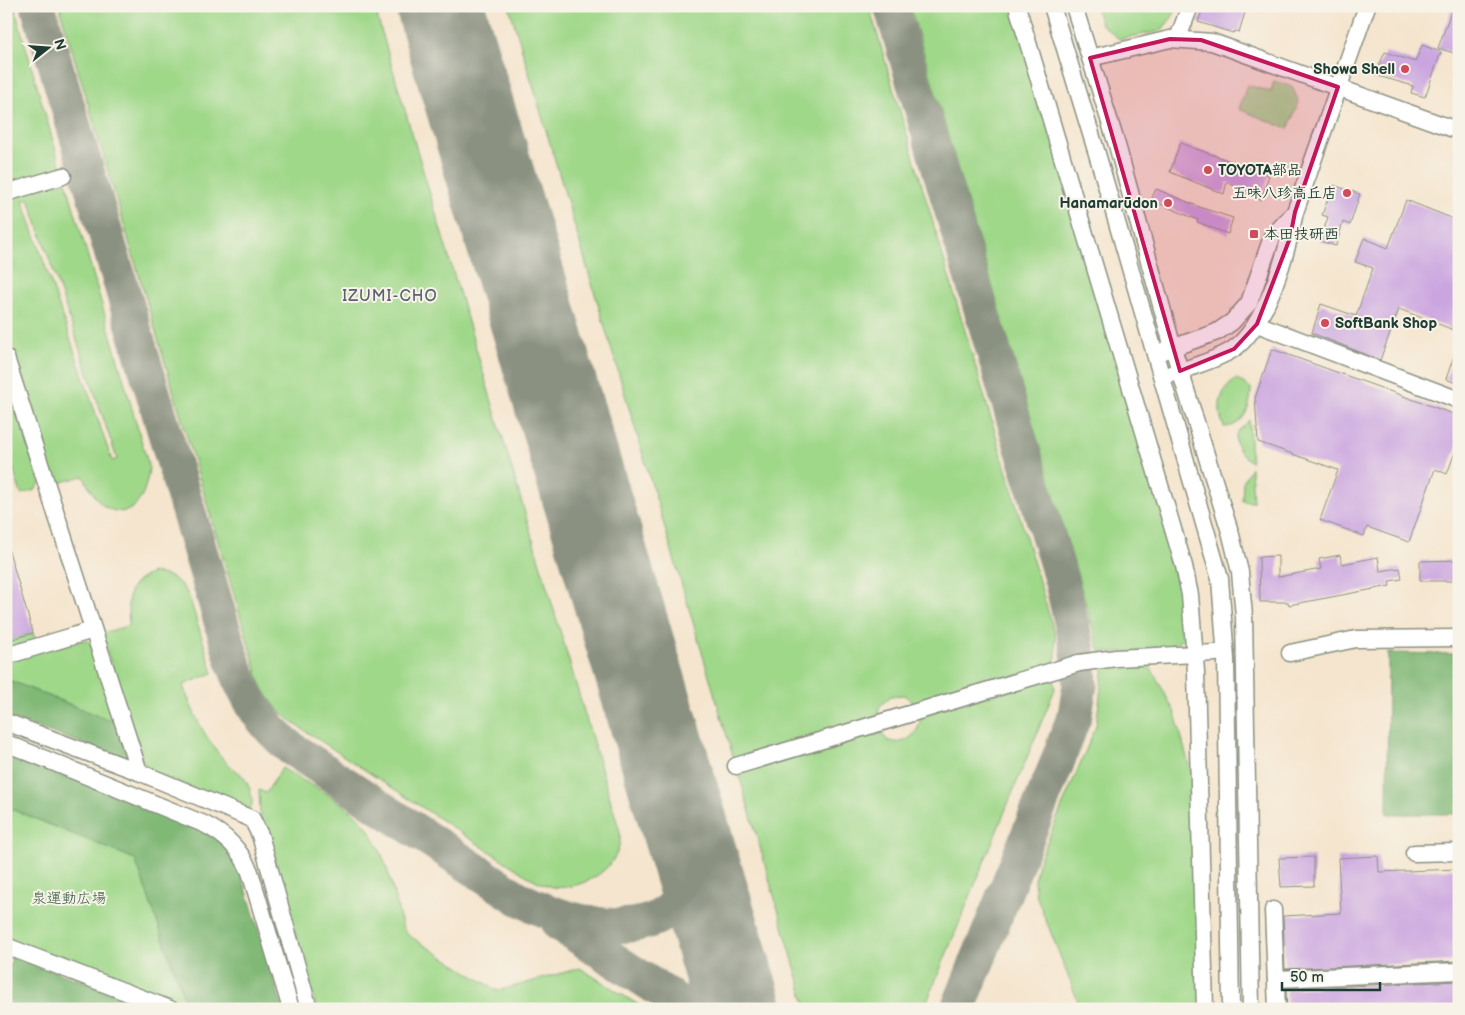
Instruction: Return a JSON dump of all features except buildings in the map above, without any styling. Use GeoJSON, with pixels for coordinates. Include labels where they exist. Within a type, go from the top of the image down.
{"type":"FeatureCollection","features":[{"type":"Feature","properties":{"kind":"street"},"geometry":{"type":"LineString","coordinates":[[1017,6],[1184,566],[1190,595],[1195,653],[1205,1009]]}},
{"type":"Feature","properties":{"kind":"street"},"geometry":{"type":"LineString","coordinates":[[1052,6],[1220,579],[1226,659],[1231,1009]]}},
{"type":"Feature","properties":{"kind":"street"},"geometry":{"type":"LineString","coordinates":[[1074,6],[1117,145],[1173,348],[1240,572],[1245,644],[1251,1009]]}},
{"type":"Feature","properties":{"kind":"street"},"geometry":{"type":"LineString","coordinates":[[1178,38],[1190,6]]}},
{"type":"Feature","properties":{"kind":"street"},"geometry":{"type":"LineString","coordinates":[[1162,377],[1234,349],[1257,324],[1290,238],[1295,212],[1367,6]]}},
{"type":"Feature","properties":{"kind":"street"},"geometry":{"type":"LineString","coordinates":[[1090,58],[1153,42],[1178,38],[1201,40],[1221,44],[1459,131]]}},
{"type":"Feature","properties":{"kind":"street"},"geometry":{"type":"LineString","coordinates":[[6,192],[63,176]]}},
{"type":"Feature","properties":{"kind":"street"},"geometry":{"type":"LineString","coordinates":[[1155,354],[1217,332],[1232,322],[1248,303],[1272,237],[1295,212]]}},
{"type":"Feature","properties":{"kind":"street"},"geometry":{"type":"LineString","coordinates":[[1257,324],[1459,400]]}},
{"type":"Feature","properties":{"kind":"street"},"geometry":{"type":"LineString","coordinates":[[6,358],[139,772]]}},
{"type":"Feature","properties":{"kind":"street"},"geometry":{"type":"LineString","coordinates":[[6,656],[93,630]]}},
{"type":"Feature","properties":{"kind":"street"},"geometry":{"type":"LineString","coordinates":[[1290,653],[1356,639],[1459,638]]}},
{"type":"Feature","properties":{"kind":"street"},"geometry":{"type":"LineString","coordinates":[[736,766],[1079,663],[1195,653],[1216,653]]}},
{"type":"Feature","properties":{"kind":"street"},"geometry":{"type":"LineString","coordinates":[[6,722],[139,772],[252,819],[260,835],[309,1009]]}},
{"type":"Feature","properties":{"kind":"street"},"geometry":{"type":"LineString","coordinates":[[6,743],[204,824],[218,831],[231,842],[243,854],[250,872],[291,1009]]}},
{"type":"Feature","properties":{"kind":"street"},"geometry":{"type":"LineString","coordinates":[[1414,853],[1459,852]]}},
{"type":"Feature","properties":{"kind":"street"},"geometry":{"type":"LineString","coordinates":[[1273,910],[1276,1009]]}},
{"type":"Feature","properties":{"kind":"street"},"geometry":{"type":"LineString","coordinates":[[6,946],[165,1008]]}},
{"type":"Feature","properties":{"kind":"street"},"geometry":{"type":"LineString","coordinates":[[1276,979],[1459,971]]}},
{"type":"Feature","properties":{"kind":"highlighted area"},"geometry":{"type":"Polygon","coordinates":[[[1170,39],[1201,40],[1338,87],[1295,212],[1290,238],[1257,324],[1234,349],[1180,371],[1090,58],[1170,39]]]}},
{"type":"Feature","properties":{"kind":"green space"},"geometry":{"type":"Polygon","coordinates":[[[6,6],[14,6],[62,172],[6,189],[6,6]]]}},
{"type":"Feature","properties":{"kind":"green space"},"geometry":{"type":"Polygon","coordinates":[[[59,6],[374,6],[620,832],[619,845],[615,856],[608,866],[588,881],[564,887],[552,887],[527,876],[293,723],[276,707],[262,689],[59,6]]]}},
{"type":"Feature","properties":{"kind":"green space"},"geometry":{"type":"Polygon","coordinates":[[[509,6],[869,6],[1055,635],[1056,656],[1054,664],[918,707],[904,695],[891,696],[879,707],[878,720],[735,763],[509,6]]]}},
{"type":"Feature","properties":{"kind":"green space"},"geometry":{"type":"Polygon","coordinates":[[[910,6],[1014,6],[1173,538],[1188,633],[1170,646],[1147,651],[1100,652],[910,6]]]}},
{"type":"Feature","properties":{"kind":"green space"},"geometry":{"type":"Polygon","coordinates":[[[1095,6],[1177,6],[1173,16],[1161,31],[1119,39],[1101,24],[1095,6]]]}},
{"type":"Feature","properties":{"kind":"green space"},"geometry":{"type":"Polygon","coordinates":[[[1274,81],[1292,87],[1299,102],[1288,129],[1239,109],[1247,85],[1271,92],[1274,81]]]}},
{"type":"Feature","properties":{"kind":"green space"},"geometry":{"type":"Polygon","coordinates":[[[66,181],[149,467],[143,494],[133,507],[126,511],[107,508],[99,502],[83,476],[56,484],[49,479],[6,342],[6,197],[66,181]],[[29,199],[23,201],[112,461],[117,459],[29,199]]]}},
{"type":"Feature","properties":{"kind":"green space"},"geometry":{"type":"Polygon","coordinates":[[[6,377],[40,483],[35,490],[21,494],[6,446],[6,377]]]}},
{"type":"Feature","properties":{"kind":"green space"},"geometry":{"type":"Polygon","coordinates":[[[1237,379],[1251,388],[1250,401],[1242,419],[1231,426],[1224,427],[1220,413],[1221,400],[1226,388],[1237,379]]]}},
{"type":"Feature","properties":{"kind":"green space"},"geometry":{"type":"Polygon","coordinates":[[[1249,420],[1251,462],[1244,457],[1236,444],[1238,431],[1249,420]]]}},
{"type":"Feature","properties":{"kind":"green space"},"geometry":{"type":"Polygon","coordinates":[[[1251,467],[1253,502],[1242,501],[1243,482],[1251,467]]]}},
{"type":"Feature","properties":{"kind":"green space"},"geometry":{"type":"Polygon","coordinates":[[[152,573],[169,576],[174,579],[189,596],[213,673],[183,685],[195,716],[211,744],[225,761],[241,774],[247,782],[252,797],[251,808],[246,809],[147,770],[143,762],[102,636],[107,632],[129,625],[128,600],[132,587],[143,577],[152,573]]]}},
{"type":"Feature","properties":{"kind":"green space"},"geometry":{"type":"Polygon","coordinates":[[[33,633],[36,640],[6,649],[6,641],[33,633]]]}},
{"type":"Feature","properties":{"kind":"green space"},"geometry":{"type":"Polygon","coordinates":[[[86,640],[90,642],[119,724],[6,679],[6,657],[86,640]]]}},
{"type":"Feature","properties":{"kind":"green space"},"geometry":{"type":"Polygon","coordinates":[[[1388,653],[1459,654],[1459,814],[1387,814],[1388,653]]]}},
{"type":"Feature","properties":{"kind":"green space"},"geometry":{"type":"Polygon","coordinates":[[[1141,663],[1148,665],[1154,673],[1175,713],[1194,784],[1203,1009],[1081,1009],[1036,895],[1034,882],[1037,866],[1096,726],[1104,664],[1141,663]]]}},
{"type":"Feature","properties":{"kind":"green space"},"geometry":{"type":"Polygon","coordinates":[[[1054,678],[1055,689],[924,1009],[807,1009],[737,768],[878,728],[887,740],[900,742],[911,737],[915,732],[921,714],[1054,678]]]}},
{"type":"Feature","properties":{"kind":"green space"},"geometry":{"type":"Polygon","coordinates":[[[6,679],[119,724],[128,759],[6,717],[6,679]]]}},
{"type":"Feature","properties":{"kind":"green space"},"geometry":{"type":"Polygon","coordinates":[[[6,751],[205,831],[228,848],[240,869],[283,1009],[188,1009],[135,859],[6,807],[6,751]]]}},
{"type":"Feature","properties":{"kind":"green space"},"geometry":{"type":"Polygon","coordinates":[[[282,768],[341,803],[369,830],[386,865],[403,928],[408,935],[498,991],[580,968],[645,1009],[317,1009],[260,814],[259,790],[266,793],[282,768]]]}},
{"type":"Feature","properties":{"kind":"green space","name":"泉運動広場"},"geometry":{"type":"Polygon","coordinates":[[[6,807],[135,859],[188,1009],[136,1009],[6,940],[6,807]]]}},
{"type":"Feature","properties":{"kind":"green space"},"geometry":{"type":"Polygon","coordinates":[[[13,955],[152,1009],[6,1009],[6,974],[13,955]]]}},
{"type":"Feature","properties":{"kind":"taxiway"},"geometry":{"type":"LineString","coordinates":[[38,6],[234,665],[245,691],[264,721],[292,749],[518,898],[576,920],[606,925],[634,925],[659,917],[677,901],[688,874],[688,837]]}},
{"type":"Feature","properties":{"kind":"taxiway"},"geometry":{"type":"LineString","coordinates":[[891,6],[1061,579],[1078,650],[1080,685],[1075,714],[958,1009]]}},
{"type":"Feature","properties":{"kind":"taxiway"},"geometry":{"type":"LineString","coordinates":[[559,924],[689,1009]]}},
{"type":"Feature","properties":{"kind":"runway"},"geometry":{"type":"LineString","coordinates":[[440,6],[739,1009]]}},
{"type":"Feature","properties":{"kind":"place","name":"Showa Shell"},"geometry":{"type":"Point","coordinates":[1405,69]}},
{"type":"Feature","properties":{"kind":"place","name":"TOYOTA部品"},"geometry":{"type":"Point","coordinates":[1208,170]}},
{"type":"Feature","properties":{"kind":"place","name":"五味八珍高丘店"},"geometry":{"type":"Point","coordinates":[1347,193]}},
{"type":"Feature","properties":{"kind":"place","name":"Hanamarūdon"},"geometry":{"type":"Point","coordinates":[1168,203]}},
{"type":"Feature","properties":{"kind":"place","name":"本田技研西"},"geometry":{"type":"Point","coordinates":[1254,234]}},
{"type":"Feature","properties":{"kind":"place","name":"SoftBank Shop"},"geometry":{"type":"Point","coordinates":[1325,323]}},
{"type":"Feature","properties":{"kind":"district","name":"IZUMI-CHO"},"geometry":{"type":"Point","coordinates":[390,295]}}]}
